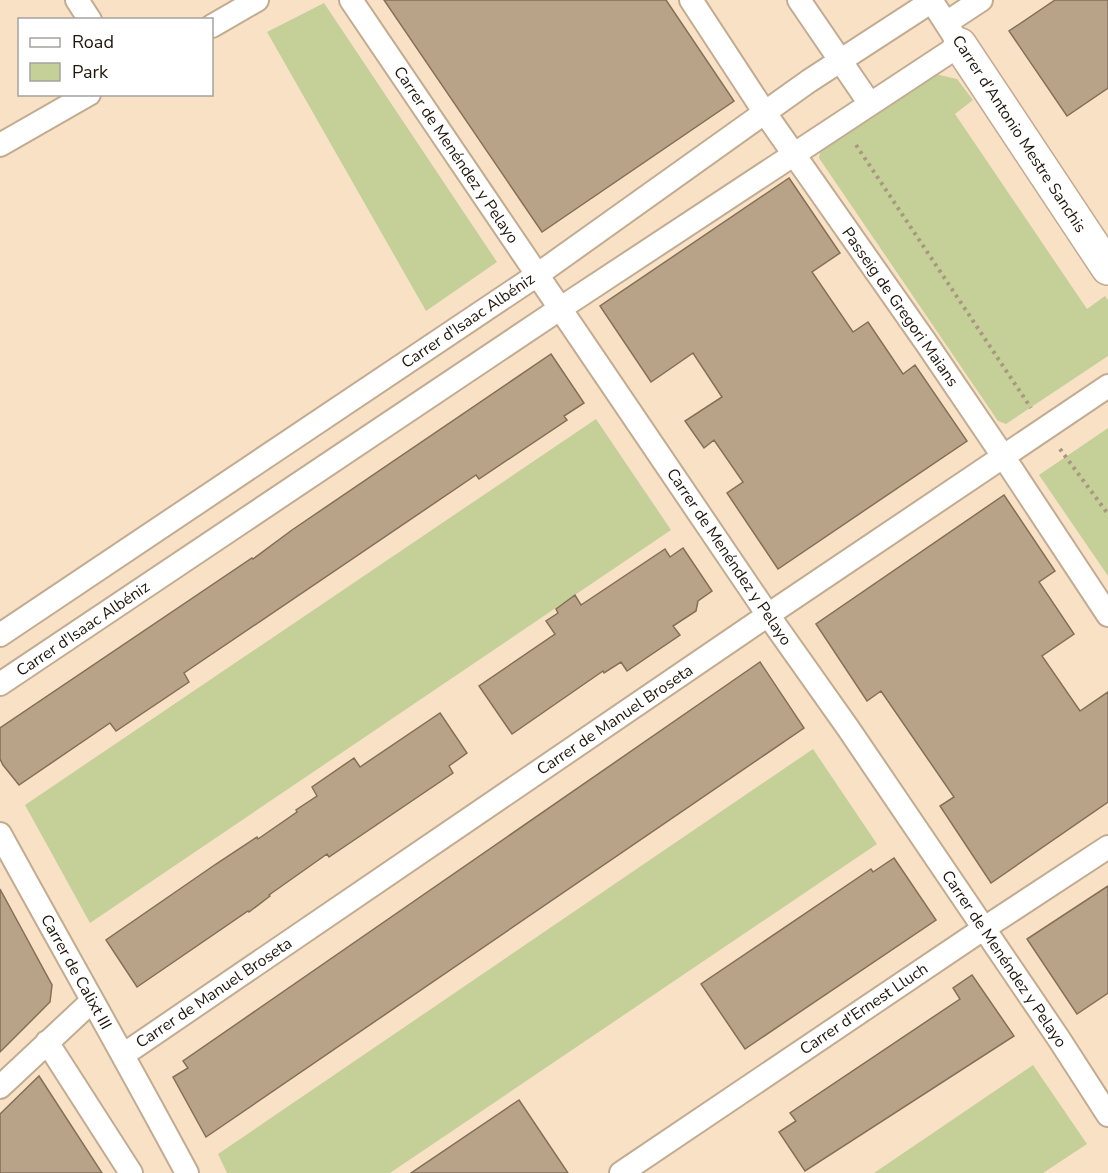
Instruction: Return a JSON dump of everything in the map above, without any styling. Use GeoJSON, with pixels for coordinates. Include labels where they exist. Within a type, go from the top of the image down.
{"type":"FeatureCollection","features":[{"type":"Feature","properties":{"kind":"street"},"geometry":{"type":"LineString","coordinates":[[77,0],[89,18]]}},
{"type":"Feature","properties":{"kind":"street"},"geometry":{"type":"LineString","coordinates":[[213,25],[257,0]]}},
{"type":"Feature","properties":{"kind":"street","name":"Carrer de Menéndez y Pelayo"},"geometry":{"type":"LineString","coordinates":[[351,0],[768,615],[848,728],[1108,1115]]}},
{"type":"Feature","properties":{"kind":"street","name":"Passeig de Gregori Maians"},"geometry":{"type":"LineString","coordinates":[[691,0],[765,113],[1003,456],[1108,615]]}},
{"type":"Feature","properties":{"kind":"street"},"geometry":{"type":"LineString","coordinates":[[799,0],[870,104]]}},
{"type":"Feature","properties":{"kind":"street","name":"Carrer d'Isaac Albéniz"},"geometry":{"type":"LineString","coordinates":[[0,635],[537,275],[765,113],[932,0]]}},
{"type":"Feature","properties":{"kind":"street","name":"Carrer d'Antonio Mestre Sanchis"},"geometry":{"type":"LineString","coordinates":[[932,0],[1108,268]]}},
{"type":"Feature","properties":{"kind":"street"},"geometry":{"type":"LineString","coordinates":[[953,34],[981,0]]}},
{"type":"Feature","properties":{"kind":"street","name":"Carrer d'Isaac Albéniz"},"geometry":{"type":"LineString","coordinates":[[0,684],[870,104],[953,34]]}},
{"type":"Feature","properties":{"kind":"street"},"geometry":{"type":"LineString","coordinates":[[0,145],[86,96]]}},
{"type":"Feature","properties":{"kind":"street","name":"Carrer de Manuel Broseta"},"geometry":{"type":"LineString","coordinates":[[123,1055],[1108,386]]}},
{"type":"Feature","properties":{"kind":"street","name":"Carrer de Calixt III"},"geometry":{"type":"LineString","coordinates":[[0,834],[187,1173]]}},
{"type":"Feature","properties":{"kind":"street","name":"Carrer d'Ernest Lluch"},"geometry":{"type":"LineString","coordinates":[[621,1173],[1108,847]]}},
{"type":"Feature","properties":{"kind":"street"},"geometry":{"type":"LineString","coordinates":[[0,1087],[92,1000]]}},
{"type":"Feature","properties":{"kind":"street"},"geometry":{"type":"LineString","coordinates":[[47,1042],[131,1173]]}},
{"type":"Feature","properties":{"kind":"path"},"geometry":{"type":"LineString","coordinates":[[841,123],[1044,428],[1108,514]]}},
{"type":"Feature","properties":{"kind":"green space"},"geometry":{"type":"Polygon","coordinates":[[[324,3],[497,262],[426,311],[267,32],[324,3]]]}},
{"type":"Feature","properties":{"kind":"green space"},"geometry":{"type":"Polygon","coordinates":[[[931,73],[957,79],[973,100],[955,114],[1087,309],[1105,296],[1108,300],[1108,356],[1006,424],[998,421],[819,158],[821,148],[931,73]]]}},
{"type":"Feature","properties":{"kind":"green space"},"geometry":{"type":"Polygon","coordinates":[[[596,419],[671,530],[90,923],[25,805],[596,419]]]}},
{"type":"Feature","properties":{"kind":"green space"},"geometry":{"type":"Polygon","coordinates":[[[1108,428],[1108,576],[1039,475],[1108,428]]]}},
{"type":"Feature","properties":{"kind":"green space"},"geometry":{"type":"Polygon","coordinates":[[[813,749],[877,844],[390,1173],[227,1173],[218,1154],[813,749]]]}},
{"type":"Feature","properties":{"kind":"green space"},"geometry":{"type":"Polygon","coordinates":[[[1033,1065],[1087,1144],[1043,1173],[874,1173],[1033,1065]]]}},
{"type":"Feature","properties":{"kind":"building"},"geometry":{"type":"Polygon","coordinates":[[[384,0],[666,0],[734,101],[542,232],[384,0]]]}},
{"type":"Feature","properties":{"kind":"building"},"geometry":{"type":"Polygon","coordinates":[[[1055,0],[1108,0],[1108,88],[1067,116],[1009,31],[1055,0]]]}},
{"type":"Feature","properties":{"kind":"building"},"geometry":{"type":"Polygon","coordinates":[[[789,178],[840,253],[812,272],[853,332],[868,322],[903,374],[915,365],[967,441],[778,569],[727,493],[743,482],[714,440],[704,448],[685,421],[722,397],[693,353],[651,382],[600,306],[789,178]]]}},
{"type":"Feature","properties":{"kind":"building"},"geometry":{"type":"Polygon","coordinates":[[[551,354],[584,403],[564,416],[567,420],[479,479],[476,475],[184,673],[189,682],[116,731],[110,723],[19,785],[3,765],[0,759],[0,728],[253,559],[551,354]]]}},
{"type":"Feature","properties":{"kind":"building"},"geometry":{"type":"Polygon","coordinates":[[[1004,495],[1055,571],[1039,582],[1074,634],[1042,656],[1080,711],[1108,692],[1108,802],[991,883],[940,806],[954,797],[881,691],[867,701],[816,624],[1004,495]]]}},
{"type":"Feature","properties":{"kind":"building"},"geometry":{"type":"Polygon","coordinates":[[[683,548],[712,591],[698,601],[696,611],[673,626],[680,635],[627,671],[621,662],[604,673],[603,671],[512,734],[479,686],[555,634],[546,621],[558,613],[556,609],[575,595],[581,605],[665,549],[670,557],[683,548]]]}},
{"type":"Feature","properties":{"kind":"building"},"geometry":{"type":"Polygon","coordinates":[[[760,662],[804,728],[206,1137],[173,1077],[188,1068],[183,1061],[760,662]]]}},
{"type":"Feature","properties":{"kind":"building"},"geometry":{"type":"Polygon","coordinates":[[[440,713],[467,753],[449,766],[453,773],[329,857],[327,854],[249,912],[137,987],[106,940],[216,864],[297,812],[296,810],[317,796],[312,787],[354,758],[360,767],[440,713]]]}},
{"type":"Feature","properties":{"kind":"building"},"geometry":{"type":"Polygon","coordinates":[[[894,858],[936,920],[745,1049],[701,984],[871,869],[873,872],[894,858]]]}},
{"type":"Feature","properties":{"kind":"building"},"geometry":{"type":"Polygon","coordinates":[[[1108,886],[1108,993],[1077,1014],[1027,939],[1108,886]]]}},
{"type":"Feature","properties":{"kind":"building"},"geometry":{"type":"Polygon","coordinates":[[[0,889],[52,985],[50,1002],[0,1052],[0,889]]]}},
{"type":"Feature","properties":{"kind":"building"},"geometry":{"type":"Polygon","coordinates":[[[972,975],[1014,1036],[805,1171],[779,1132],[796,1121],[790,1113],[960,999],[953,988],[972,975]]]}},
{"type":"Feature","properties":{"kind":"building"},"geometry":{"type":"Polygon","coordinates":[[[39,1076],[102,1173],[0,1173],[0,1114],[39,1076]]]}},
{"type":"Feature","properties":{"kind":"building"},"geometry":{"type":"Polygon","coordinates":[[[519,1100],[568,1173],[411,1173],[519,1100]]]}}]}
